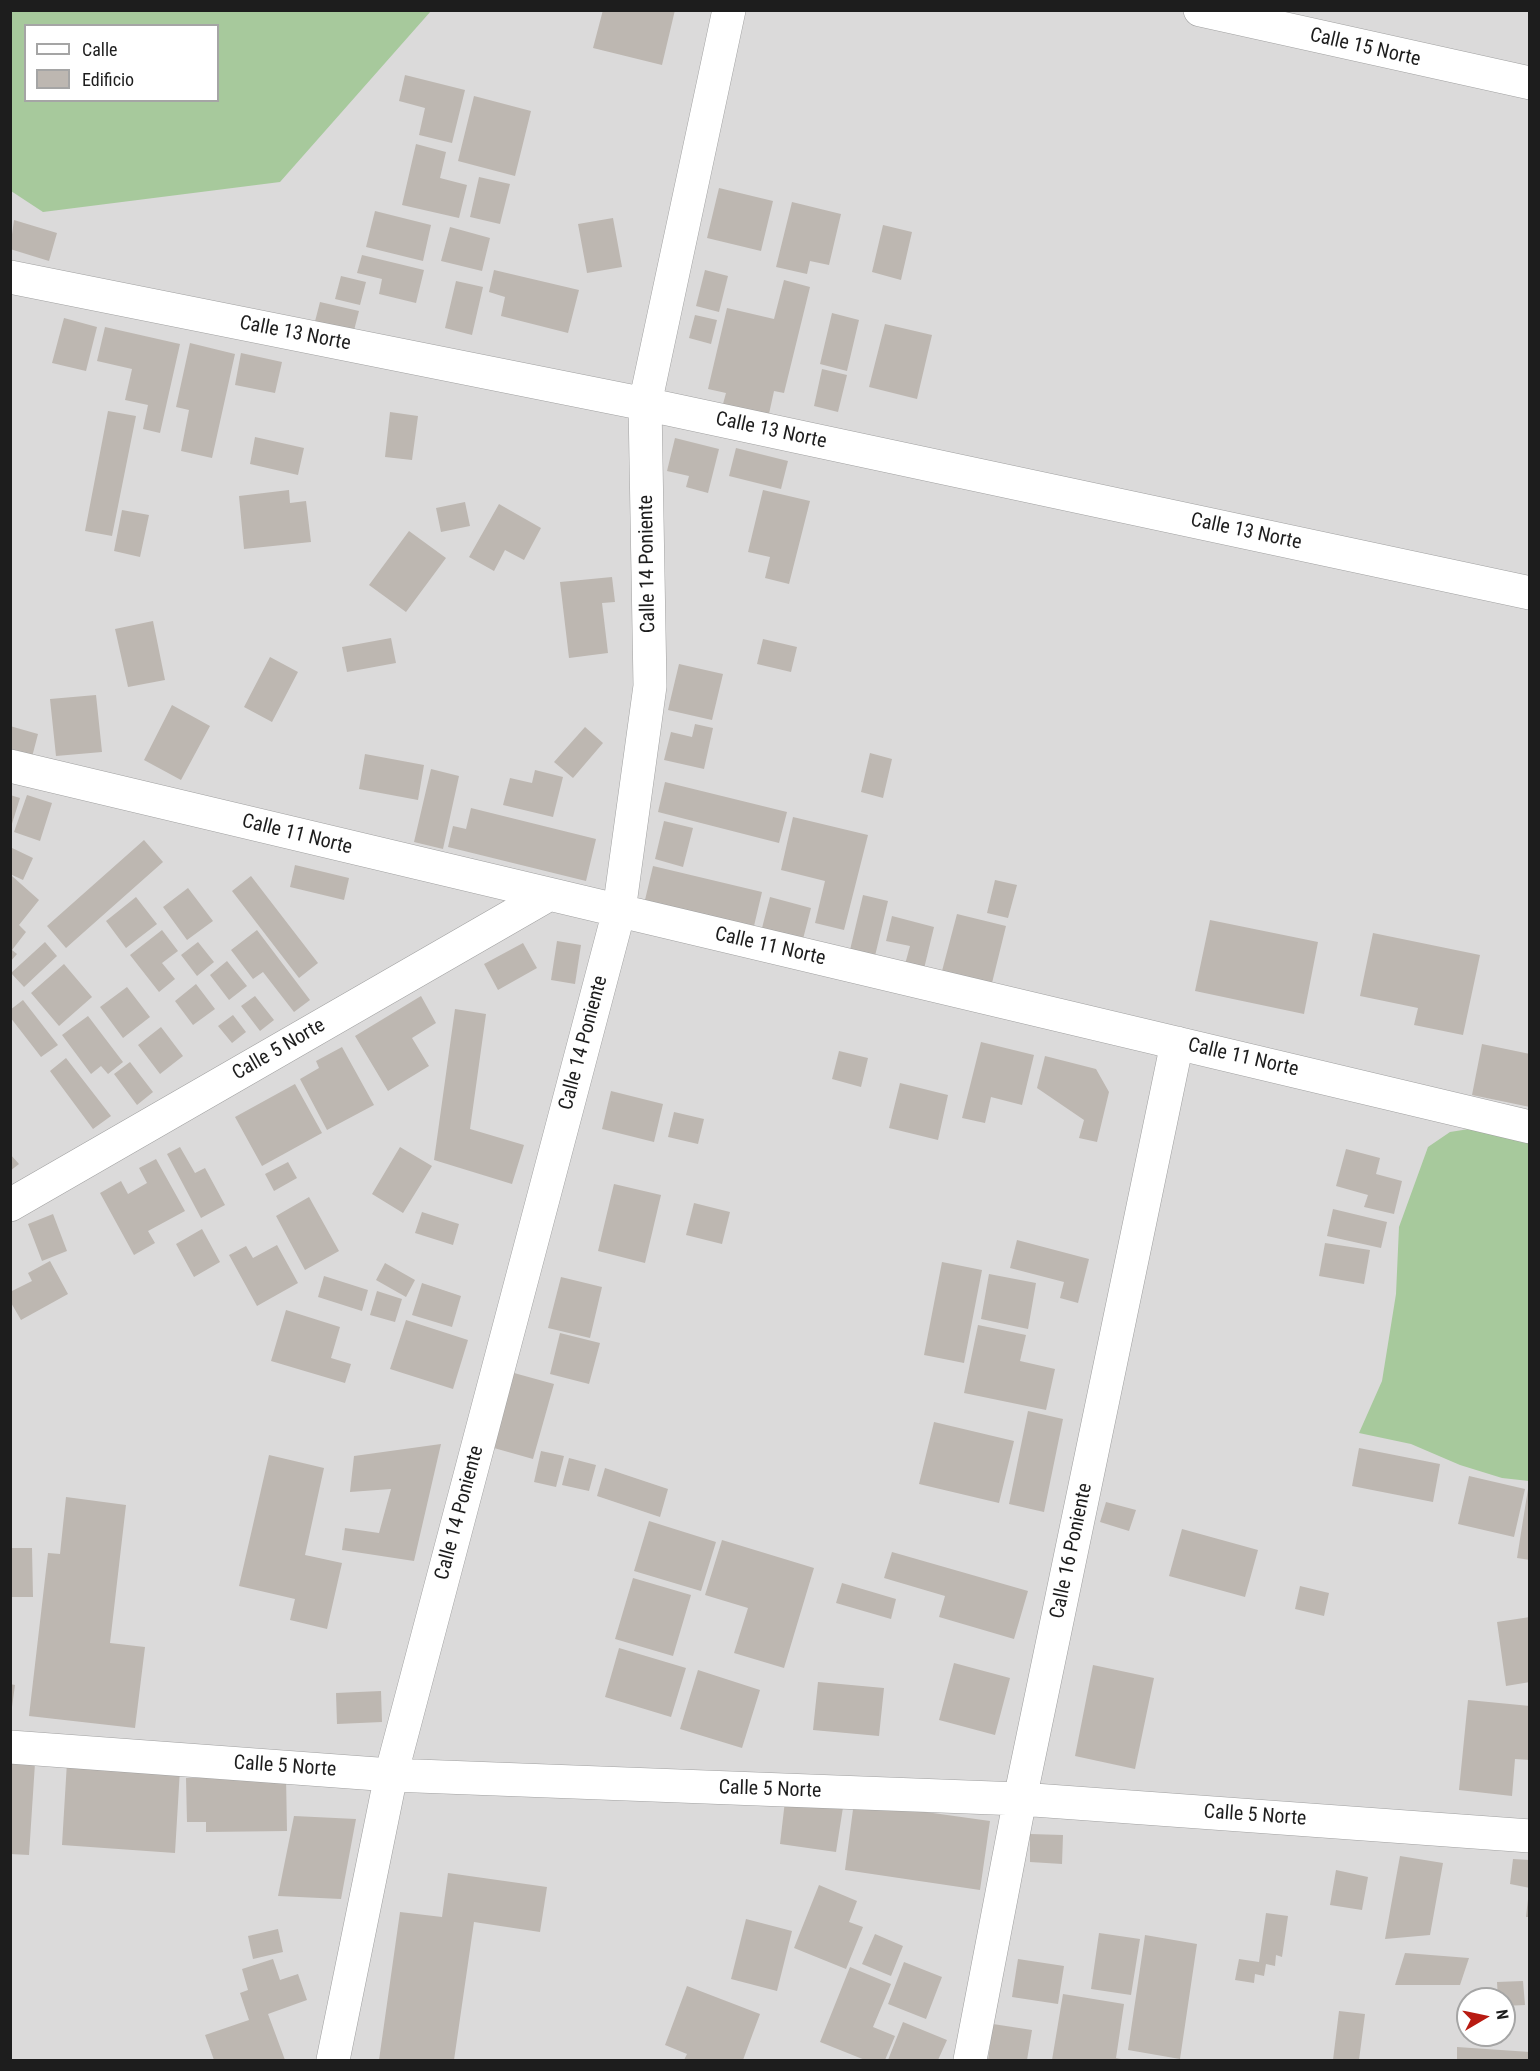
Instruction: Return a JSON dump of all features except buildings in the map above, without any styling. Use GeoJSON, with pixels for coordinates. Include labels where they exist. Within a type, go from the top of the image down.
{"type":"FeatureCollection","features":[{"type":"Feature","properties":{"kind":"street","name":"Calle 14 Poniente"},"geometry":{"type":"LineString","coordinates":[[333,2061],[391,1775],[619,911],[650,686],[645,404],[729,10]]}},
{"type":"Feature","properties":{"kind":"street","name":"Calle 15 Norte"},"geometry":{"type":"LineString","coordinates":[[1200,10],[1530,83]]}},
{"type":"Feature","properties":{"kind":"street","name":"Calle 13 Norte"},"geometry":{"type":"LineString","coordinates":[[10,277],[645,404],[1530,593]]}},
{"type":"Feature","properties":{"kind":"street","name":"Calle 11 Norte"},"geometry":{"type":"LineString","coordinates":[[10,766],[548,896],[1530,1127]]}},
{"type":"Feature","properties":{"kind":"street","name":"Calle 5 Norte"},"geometry":{"type":"LineString","coordinates":[[10,1205],[548,896]]}},
{"type":"Feature","properties":{"kind":"street","name":"Calle 16 Poniente"},"geometry":{"type":"LineString","coordinates":[[970,2061],[1020,1799],[1177,1043]]}},
{"type":"Feature","properties":{"kind":"street","name":"Calle 5 Norte"},"geometry":{"type":"LineString","coordinates":[[10,1747],[391,1775],[1020,1799],[1530,1836]]}},
{"type":"Feature","properties":{"kind":"shaded area"},"geometry":{"type":"Polygon","coordinates":[[[11,11],[1529,11],[1529,2060],[11,2060],[11,11]]]}},
{"type":"Feature","properties":{"kind":"green space"},"geometry":{"type":"Polygon","coordinates":[[[11,10],[431,11],[280,182],[43,212],[11,191],[11,10]]]}},
{"type":"Feature","properties":{"kind":"green space"},"geometry":{"type":"Polygon","coordinates":[[[1488,1126],[1529,1136],[1529,1481],[1502,1478],[1460,1465],[1411,1444],[1359,1433],[1382,1381],[1396,1294],[1399,1227],[1428,1147],[1450,1132],[1488,1126]]]}}]}
